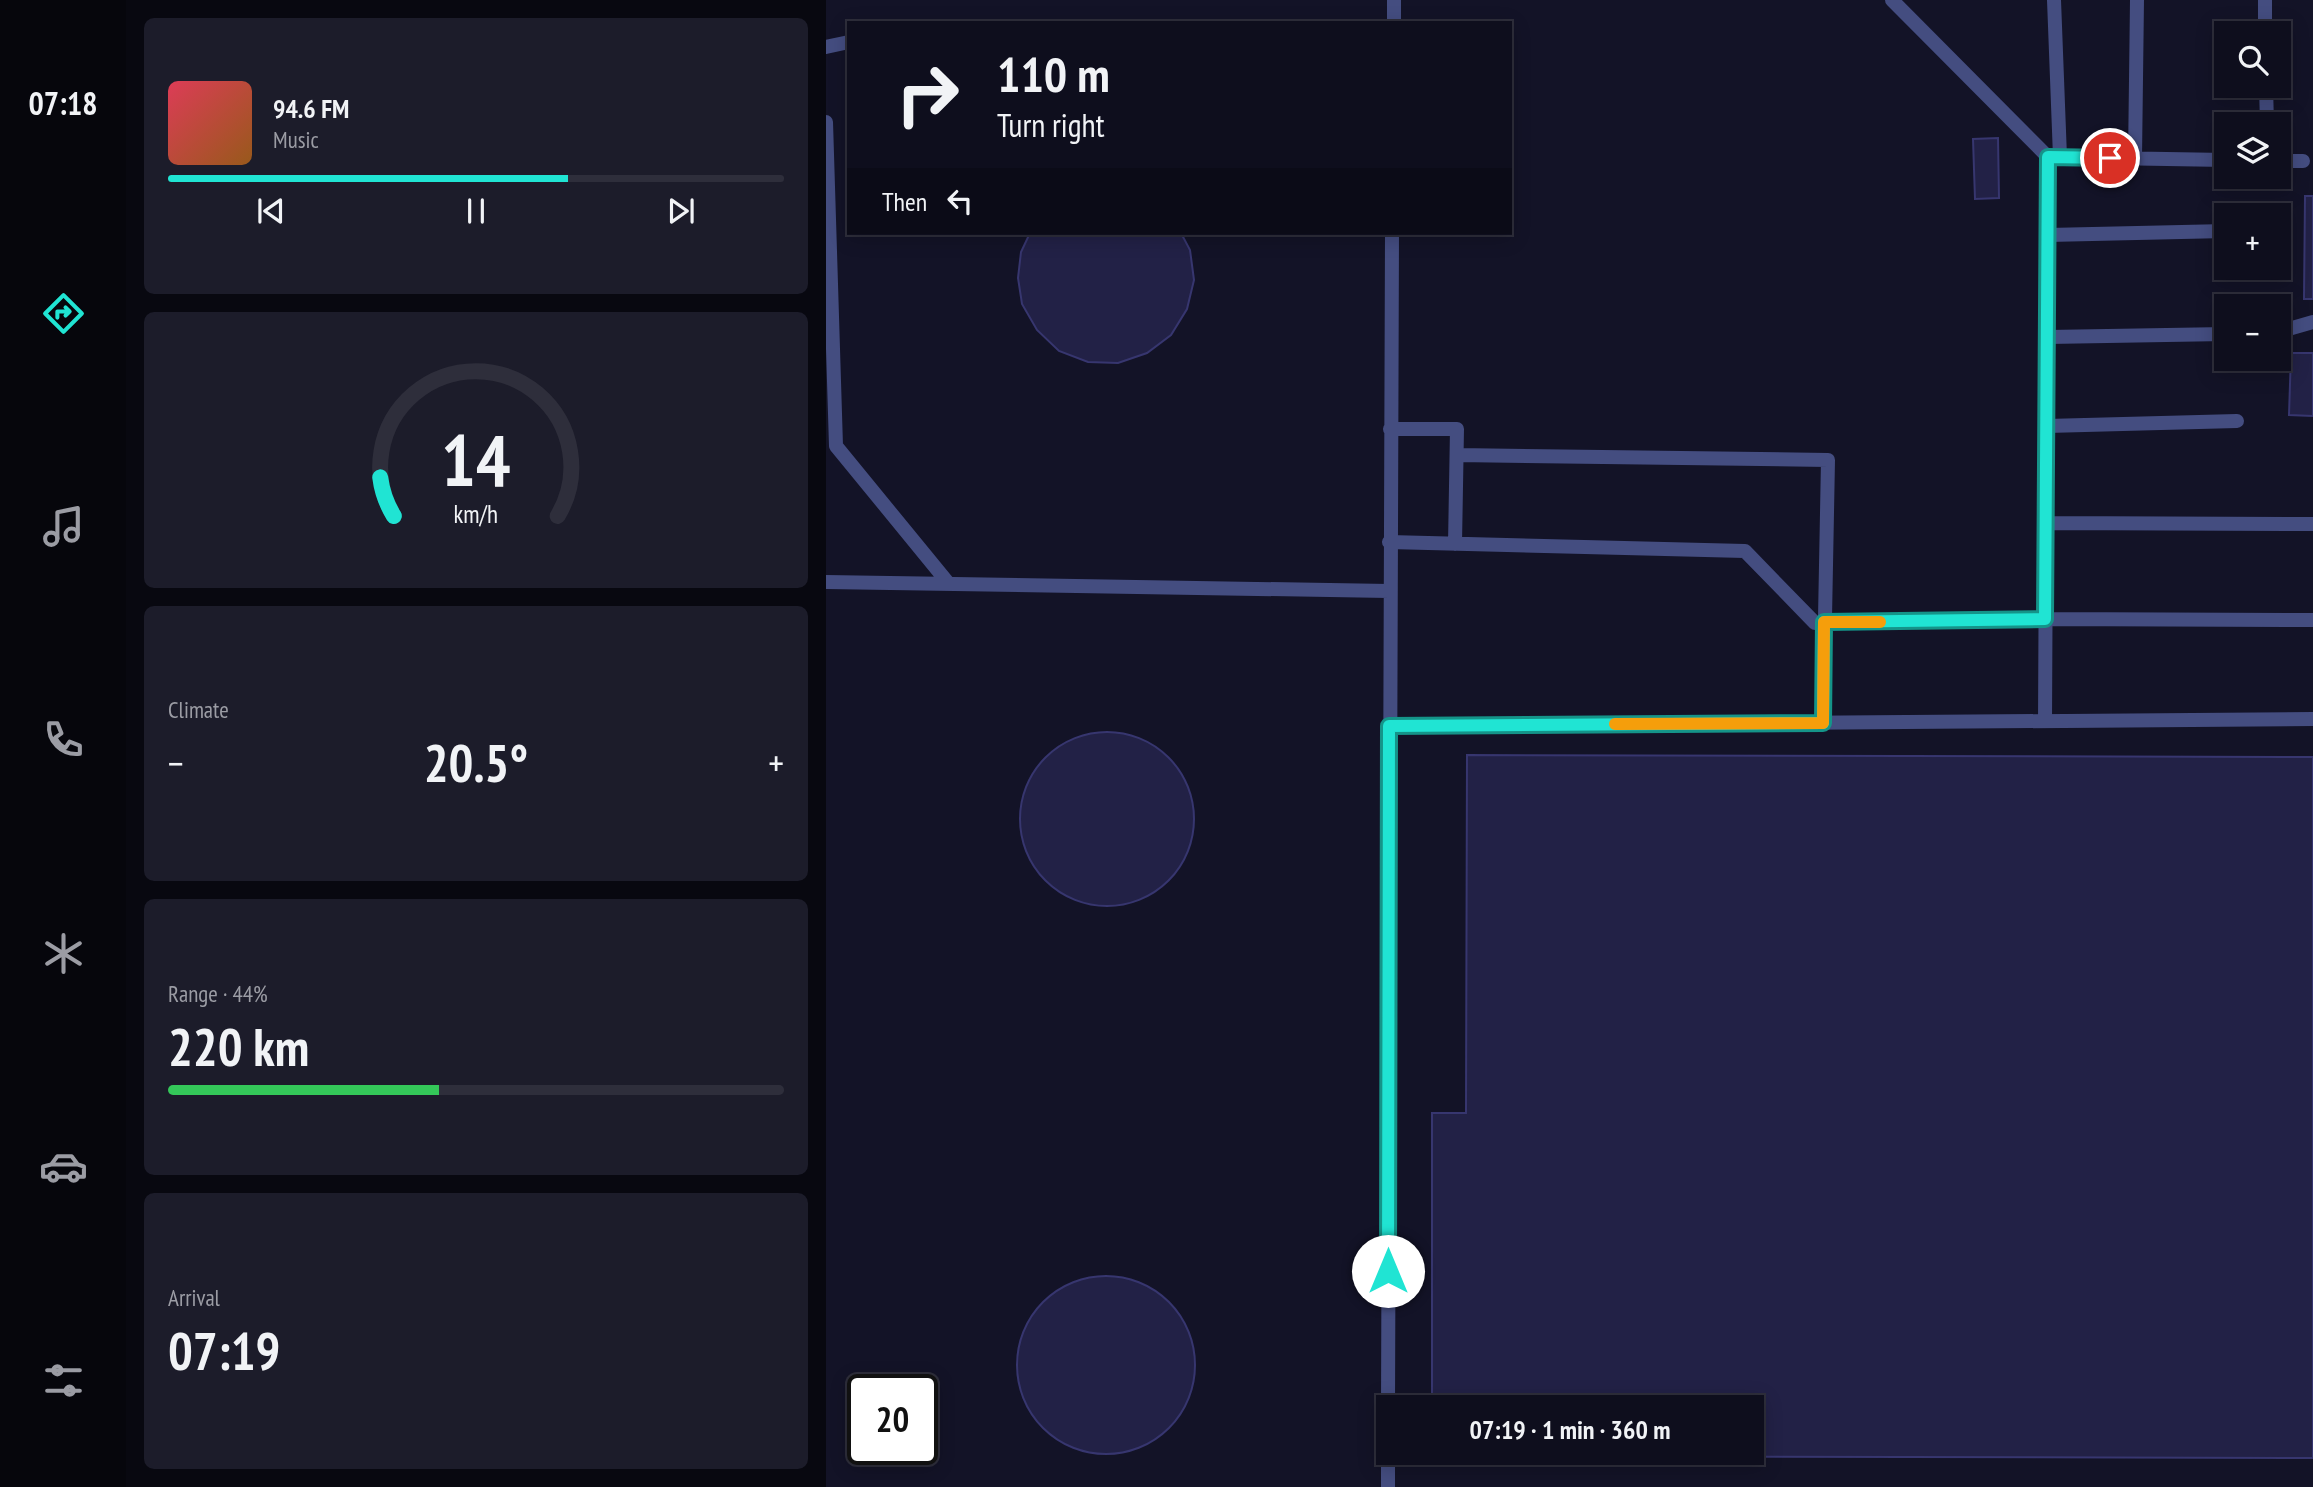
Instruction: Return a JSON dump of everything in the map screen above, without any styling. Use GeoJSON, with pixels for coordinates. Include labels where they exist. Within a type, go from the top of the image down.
{"type":"FeatureCollection","features":[{"type":"Feature","properties":{"kind":"lane"},"geometry":{"type":"LineString","coordinates":[[1394,0],[1394,21]]}},
{"type":"Feature","properties":{"kind":"lane"},"geometry":{"type":"LineString","coordinates":[[1892,0],[2054,157],[2214,160]]}},
{"type":"Feature","properties":{"kind":"lane"},"geometry":{"type":"LineString","coordinates":[[2045,721],[2048,234],[2054,157],[2054,0]]}},
{"type":"Feature","properties":{"kind":"lane"},"geometry":{"type":"LineString","coordinates":[[2135,158],[2137,0]]}},
{"type":"Feature","properties":{"kind":"lane"},"geometry":{"type":"LineString","coordinates":[[2265,0],[2265,21]]}},
{"type":"Feature","properties":{"kind":"lane"},"geometry":{"type":"LineString","coordinates":[[826,47],[847,43]]}},
{"type":"Feature","properties":{"kind":"lane"},"geometry":{"type":"LineString","coordinates":[[826,122],[836,446],[950,584]]}},
{"type":"Feature","properties":{"kind":"lane"},"geometry":{"type":"LineString","coordinates":[[2291,161],[2302,161]]}},
{"type":"Feature","properties":{"kind":"lane"},"geometry":{"type":"LineString","coordinates":[[2048,234],[2214,231]]}},
{"type":"Feature","properties":{"kind":"lane"},"geometry":{"type":"LineString","coordinates":[[1388,1395],[1392,235]]}},
{"type":"Feature","properties":{"kind":"lane"},"geometry":{"type":"LineString","coordinates":[[2291,328],[2313,322]]}},
{"type":"Feature","properties":{"kind":"lane"},"geometry":{"type":"LineString","coordinates":[[2048,337],[2214,334]]}},
{"type":"Feature","properties":{"kind":"lane"},"geometry":{"type":"LineString","coordinates":[[2047,426],[2237,421]]}},
{"type":"Feature","properties":{"kind":"lane"},"geometry":{"type":"LineString","coordinates":[[1390,429],[1457,429],[1455,544]]}},
{"type":"Feature","properties":{"kind":"lane"},"geometry":{"type":"LineString","coordinates":[[1457,455],[1828,460],[1823,723]]}},
{"type":"Feature","properties":{"kind":"lane"},"geometry":{"type":"LineString","coordinates":[[2046,523],[2313,524]]}},
{"type":"Feature","properties":{"kind":"lane"},"geometry":{"type":"LineString","coordinates":[[1389,542],[1745,551],[1815,623],[2045,619],[2313,620]]}},
{"type":"Feature","properties":{"kind":"lane"},"geometry":{"type":"LineString","coordinates":[[826,582],[1389,591]]}},
{"type":"Feature","properties":{"kind":"lane"},"geometry":{"type":"LineString","coordinates":[[1389,726],[2313,719]]}},
{"type":"Feature","properties":{"kind":"lane"},"geometry":{"type":"LineString","coordinates":[[1388,1465],[1388,1487]]}},
{"type":"Feature","properties":{"kind":"building"},"geometry":{"type":"Polygon","coordinates":[[[1998,138],[1999,198],[1975,199],[1973,139],[1998,138]]]}},
{"type":"Feature","properties":{"kind":"building"},"geometry":{"type":"Polygon","coordinates":[[[2305,196],[2313,196],[2313,299],[2304,299],[2305,196]]]}},
{"type":"Feature","properties":{"kind":"building"},"geometry":{"type":"Polygon","coordinates":[[[1029,235],[1182,235],[1190,250],[1194,280],[1187,309],[1171,335],[1147,353],[1118,363],[1088,362],[1059,351],[1037,330],[1022,304],[1018,278],[1021,252],[1029,235]]]}},
{"type":"Feature","properties":{"kind":"building"},"geometry":{"type":"Polygon","coordinates":[[[2291,353],[2313,353],[2313,416],[2289,415],[2291,353]]]}},
{"type":"Feature","properties":{"kind":"building"},"geometry":{"type":"Polygon","coordinates":[[[1107,732],[1140,738],[1169,757],[1188,786],[1194,819],[1188,852],[1169,881],[1140,900],[1107,906],[1074,900],[1045,881],[1026,852],[1020,819],[1026,786],[1045,757],[1074,738],[1107,732]]]}},
{"type":"Feature","properties":{"kind":"building"},"geometry":{"type":"Polygon","coordinates":[[[1467,755],[2313,757],[2313,1458],[1764,1457],[1764,1395],[1432,1395],[1432,1113],[1466,1113],[1467,755]]]}},
{"type":"Feature","properties":{"kind":"building"},"geometry":{"type":"Polygon","coordinates":[[[1106,1276],[1140,1283],[1169,1302],[1188,1331],[1195,1365],[1188,1399],[1169,1428],[1140,1447],[1106,1454],[1072,1447],[1043,1428],[1024,1399],[1017,1365],[1024,1331],[1043,1302],[1072,1283],[1106,1276]]]}},
{"type":"Feature","properties":{"kind":"slow traffic"},"geometry":{"type":"LineString","coordinates":[[1615,724],[1823,723],[1824,622],[1880,622]]}},
{"type":"Feature","properties":{"kind":"route"},"geometry":{"type":"LineString","coordinates":[[1388,1271],[1389,726],[1823,723],[1824,622],[2045,619],[2048,157],[2110,158]]}}]}
